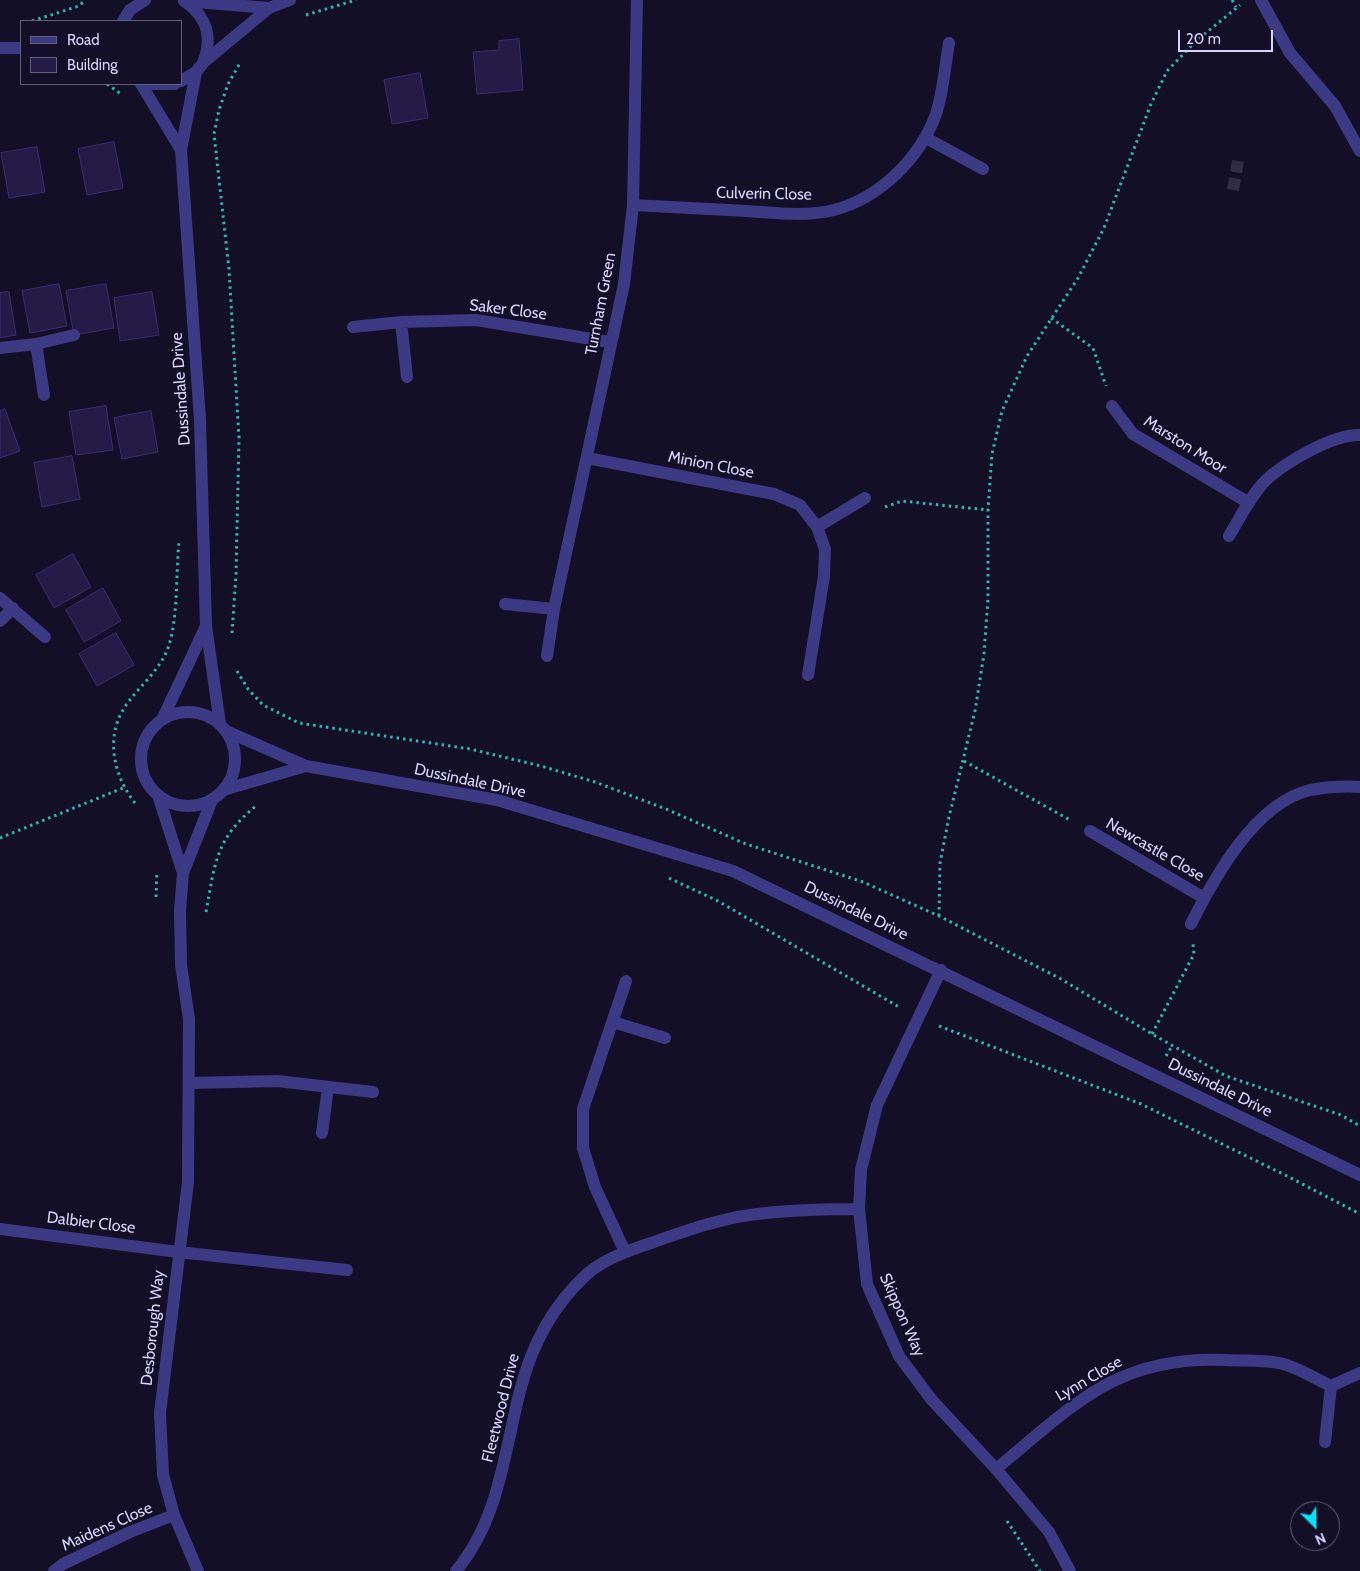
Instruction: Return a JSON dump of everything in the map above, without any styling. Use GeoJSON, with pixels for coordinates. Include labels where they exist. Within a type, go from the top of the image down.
{"type":"FeatureCollection","features":[{"type":"Feature","properties":{"kind":"street"},"geometry":{"type":"LineString","coordinates":[[128,11],[146,0]]}},
{"type":"Feature","properties":{"kind":"street","name":"Dussindale Drive"},"geometry":{"type":"LineString","coordinates":[[182,80],[269,8],[290,0]]}},
{"type":"Feature","properties":{"kind":"street","name":"Turnham Green"},"geometry":{"type":"LineString","coordinates":[[547,656],[554,609],[624,284],[633,205],[637,0]]}},
{"type":"Feature","properties":{"kind":"street"},"geometry":{"type":"LineString","coordinates":[[1261,0],[1290,52],[1335,106],[1360,150]]}},
{"type":"Feature","properties":{"kind":"street","name":"Dussindale Drive"},"geometry":{"type":"LineString","coordinates":[[183,1],[269,8]]}},
{"type":"Feature","properties":{"kind":"street","name":"Dussindale Drive"},"geometry":{"type":"LineString","coordinates":[[183,1],[195,8],[207,28],[207,52],[199,67],[181,150],[200,420],[206,626],[223,728],[235,754],[231,779],[212,800]]}},
{"type":"Feature","properties":{"kind":"street","name":"Culverin Close"},"geometry":{"type":"LineString","coordinates":[[633,205],[805,214],[836,210],[864,198],[892,178],[914,157],[926,138],[936,113],[949,43]]}},
{"type":"Feature","properties":{"kind":"street"},"geometry":{"type":"LineString","coordinates":[[0,48],[20,48]]}},
{"type":"Feature","properties":{"kind":"street","name":"Dussindale Drive"},"geometry":{"type":"LineString","coordinates":[[142,85],[181,150]]}},
{"type":"Feature","properties":{"kind":"street"},"geometry":{"type":"LineString","coordinates":[[926,138],[983,169]]}},
{"type":"Feature","properties":{"kind":"street","name":"Saker Close"},"geometry":{"type":"LineString","coordinates":[[353,327],[401,322],[476,320],[610,342]]}},
{"type":"Feature","properties":{"kind":"street"},"geometry":{"type":"LineString","coordinates":[[401,322],[407,376]]}},
{"type":"Feature","properties":{"kind":"street"},"geometry":{"type":"LineString","coordinates":[[0,348],[36,344],[74,336]]}},
{"type":"Feature","properties":{"kind":"street"},"geometry":{"type":"LineString","coordinates":[[36,344],[44,395]]}},
{"type":"Feature","properties":{"kind":"street","name":"Marston Moor"},"geometry":{"type":"LineString","coordinates":[[1112,406],[1133,434],[1249,503]]}},
{"type":"Feature","properties":{"kind":"street"},"geometry":{"type":"LineString","coordinates":[[1229,536],[1249,503],[1266,481],[1298,458],[1329,442],[1360,435]]}},
{"type":"Feature","properties":{"kind":"street","name":"Minion Close"},"geometry":{"type":"LineString","coordinates":[[587,458],[774,494],[800,505],[817,527],[825,549],[824,576],[808,675]]}},
{"type":"Feature","properties":{"kind":"street"},"geometry":{"type":"LineString","coordinates":[[817,527],[865,498]]}},
{"type":"Feature","properties":{"kind":"street"},"geometry":{"type":"LineString","coordinates":[[0,598],[45,637]]}},
{"type":"Feature","properties":{"kind":"street"},"geometry":{"type":"LineString","coordinates":[[505,604],[554,609]]}},
{"type":"Feature","properties":{"kind":"street"},"geometry":{"type":"LineString","coordinates":[[0,621],[13,608]]}},
{"type":"Feature","properties":{"kind":"street","name":"Dussindale Drive"},"geometry":{"type":"LineString","coordinates":[[158,795],[146,780],[141,758],[146,737],[162,720],[206,626]]}},
{"type":"Feature","properties":{"kind":"street","name":"Dussindale Drive"},"geometry":{"type":"LineString","coordinates":[[162,720],[181,712],[195,712],[223,728],[306,766],[497,800],[733,871],[941,970],[1360,1175]]}},
{"type":"Feature","properties":{"kind":"street","name":"Dussindale Drive"},"geometry":{"type":"LineString","coordinates":[[223,790],[306,766]]}},
{"type":"Feature","properties":{"kind":"street","name":"Newcastle Close"},"geometry":{"type":"LineString","coordinates":[[1191,924],[1204,898],[1234,850],[1257,823],[1284,803],[1309,791],[1342,786],[1360,787]]}},
{"type":"Feature","properties":{"kind":"street"},"geometry":{"type":"LineString","coordinates":[[158,795],[175,804],[184,806],[212,800]]}},
{"type":"Feature","properties":{"kind":"street","name":"Desborough Way"},"geometry":{"type":"LineString","coordinates":[[158,795],[183,873]]}},
{"type":"Feature","properties":{"kind":"street","name":"Desborough Way"},"geometry":{"type":"LineString","coordinates":[[198,1571],[174,1515],[163,1475],[160,1412],[188,1182],[190,1083],[188,1019],[181,965],[180,911],[183,873],[212,800]]}},
{"type":"Feature","properties":{"kind":"street","name":"Newcastle Close"},"geometry":{"type":"LineString","coordinates":[[1090,831],[1204,898]]}},
{"type":"Feature","properties":{"kind":"street","name":"Skippon Way"},"geometry":{"type":"LineString","coordinates":[[941,970],[878,1105],[861,1170],[859,1209],[867,1284],[899,1356],[931,1399],[996,1469],[1049,1532],[1070,1571]]}},
{"type":"Feature","properties":{"kind":"street"},"geometry":{"type":"LineString","coordinates":[[625,1252],[595,1187],[583,1148],[583,1109],[626,981]]}},
{"type":"Feature","properties":{"kind":"street"},"geometry":{"type":"LineString","coordinates":[[613,1022],[665,1038]]}},
{"type":"Feature","properties":{"kind":"street"},"geometry":{"type":"LineString","coordinates":[[190,1083],[277,1081],[373,1092]]}},
{"type":"Feature","properties":{"kind":"street"},"geometry":{"type":"LineString","coordinates":[[322,1133],[328,1087]]}},
{"type":"Feature","properties":{"kind":"street","name":"Fleetwood Drive"},"geometry":{"type":"LineString","coordinates":[[456,1571],[477,1538],[495,1499],[532,1349],[557,1308],[588,1273],[625,1252],[688,1230],[755,1214],[810,1209],[859,1209]]}},
{"type":"Feature","properties":{"kind":"street","name":"Dalbier Close"},"geometry":{"type":"LineString","coordinates":[[0,1229],[178,1252],[347,1270]]}},
{"type":"Feature","properties":{"kind":"street","name":"Lynn Close"},"geometry":{"type":"LineString","coordinates":[[996,1469],[1045,1426],[1085,1397],[1120,1377],[1152,1365],[1196,1358],[1280,1363],[1331,1386]]}},
{"type":"Feature","properties":{"kind":"street"},"geometry":{"type":"LineString","coordinates":[[1325,1442],[1331,1386],[1360,1373]]}},
{"type":"Feature","properties":{"kind":"street","name":"Maidens Close"},"geometry":{"type":"LineString","coordinates":[[54,1571],[63,1564],[121,1536],[174,1515]]}},
{"type":"Feature","properties":{"kind":"path"},"geometry":{"type":"LineString","coordinates":[[35,20],[72,9],[85,0]]}},
{"type":"Feature","properties":{"kind":"path"},"geometry":{"type":"LineString","coordinates":[[302,16],[356,0]]}},
{"type":"Feature","properties":{"kind":"path"},"geometry":{"type":"LineString","coordinates":[[939,916],[940,863],[949,817],[964,761],[984,654],[988,599],[988,510],[992,454],[1002,411],[1027,356],[1078,278],[1104,228],[1151,104],[1167,70],[1196,41],[1236,7],[1232,0]]}},
{"type":"Feature","properties":{"kind":"path"},"geometry":{"type":"LineString","coordinates":[[232,638],[239,501],[240,438],[229,269],[214,134],[219,110],[228,84],[241,62]]}},
{"type":"Feature","properties":{"kind":"path"},"geometry":{"type":"LineString","coordinates":[[108,85],[125,97]]}},
{"type":"Feature","properties":{"kind":"path"},"geometry":{"type":"LineString","coordinates":[[1051,318],[1092,348],[1112,406]]}},
{"type":"Feature","properties":{"kind":"path"},"geometry":{"type":"LineString","coordinates":[[865,498],[874,511],[902,501],[988,510]]}},
{"type":"Feature","properties":{"kind":"path"},"geometry":{"type":"LineString","coordinates":[[136,804],[123,788],[115,763],[114,735],[122,711],[156,669],[169,645],[179,534]]}},
{"type":"Feature","properties":{"kind":"path"},"geometry":{"type":"LineString","coordinates":[[236,667],[248,689],[263,705],[299,723],[470,750],[541,766],[594,782],[666,809],[746,844],[864,882],[939,916],[1061,979],[1226,1076],[1340,1115],[1360,1126]]}},
{"type":"Feature","properties":{"kind":"path"},"geometry":{"type":"LineString","coordinates":[[964,761],[1090,831]]}},
{"type":"Feature","properties":{"kind":"path"},"geometry":{"type":"LineString","coordinates":[[0,838],[123,788]]}},
{"type":"Feature","properties":{"kind":"path"},"geometry":{"type":"LineString","coordinates":[[206,912],[215,860],[226,835],[257,804]]}},
{"type":"Feature","properties":{"kind":"path"},"geometry":{"type":"LineString","coordinates":[[157,866],[156,910],[180,911]]}},
{"type":"Feature","properties":{"kind":"path"},"geometry":{"type":"LineString","coordinates":[[668,877],[718,901],[920,1018],[970,1040],[1141,1104],[1360,1214]]}},
{"type":"Feature","properties":{"kind":"path"},"geometry":{"type":"LineString","coordinates":[[1152,1034],[1194,954],[1191,924]]}},
{"type":"Feature","properties":{"kind":"building"},"geometry":{"type":"Polygon","coordinates":[[[519,39],[523,90],[477,94],[473,52],[499,50],[499,41],[519,39]]]}},
{"type":"Feature","properties":{"kind":"building"},"geometry":{"type":"Polygon","coordinates":[[[420,73],[428,118],[392,124],[384,80],[420,73]]]}},
{"type":"Feature","properties":{"kind":"building"},"geometry":{"type":"Polygon","coordinates":[[[114,142],[123,188],[87,195],[78,149],[114,142]]]}},
{"type":"Feature","properties":{"kind":"building"},"geometry":{"type":"Polygon","coordinates":[[[37,147],[45,192],[9,198],[1,153],[37,147]]]}},
{"type":"Feature","properties":{"kind":"building"},"geometry":{"type":"Polygon","coordinates":[[[59,284],[67,326],[30,333],[22,291],[59,284]]]}},
{"type":"Feature","properties":{"kind":"building"},"geometry":{"type":"Polygon","coordinates":[[[106,284],[114,328],[74,335],[66,291],[106,284]]]}},
{"type":"Feature","properties":{"kind":"building"},"geometry":{"type":"Polygon","coordinates":[[[9,292],[16,335],[0,338],[0,293],[9,292]]]}},
{"type":"Feature","properties":{"kind":"building"},"geometry":{"type":"Polygon","coordinates":[[[152,292],[159,335],[120,341],[114,298],[152,292]]]}},
{"type":"Feature","properties":{"kind":"building"},"geometry":{"type":"Polygon","coordinates":[[[106,406],[113,450],[76,455],[69,412],[106,406]]]}},
{"type":"Feature","properties":{"kind":"building"},"geometry":{"type":"Polygon","coordinates":[[[5,409],[20,451],[0,458],[0,411],[5,409]]]}},
{"type":"Feature","properties":{"kind":"building"},"geometry":{"type":"Polygon","coordinates":[[[151,411],[158,452],[122,459],[114,418],[151,411]]]}},
{"type":"Feature","properties":{"kind":"building"},"geometry":{"type":"Polygon","coordinates":[[[72,456],[80,499],[42,507],[34,463],[72,456]]]}},
{"type":"Feature","properties":{"kind":"building"},"geometry":{"type":"Polygon","coordinates":[[[73,554],[91,587],[54,608],[36,575],[73,554]]]}},
{"type":"Feature","properties":{"kind":"building"},"geometry":{"type":"Polygon","coordinates":[[[103,588],[121,621],[84,642],[66,610],[103,588]]]}},
{"type":"Feature","properties":{"kind":"building"},"geometry":{"type":"Polygon","coordinates":[[[116,633],[134,665],[97,686],[79,654],[116,633]]]}},
{"type":"Feature","properties":{"kind":"tunnel"},"geometry":{"type":"LineString","coordinates":[[1233,190],[1238,161]]}}]}
